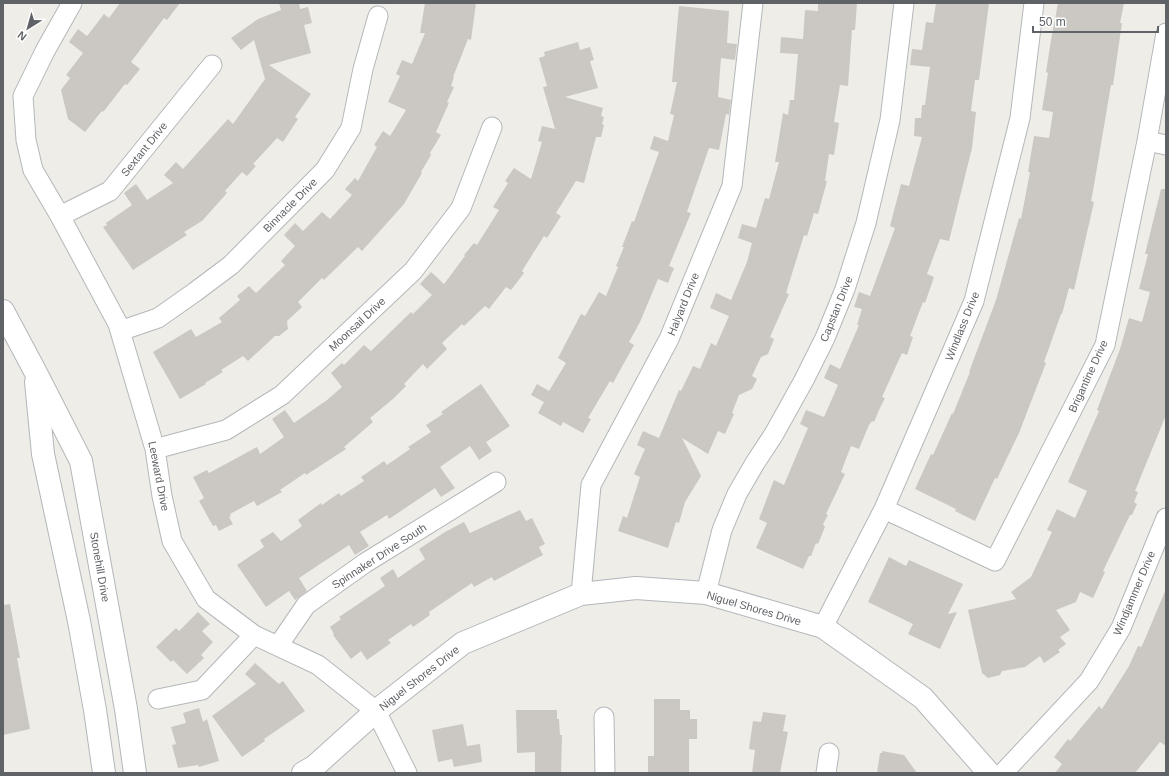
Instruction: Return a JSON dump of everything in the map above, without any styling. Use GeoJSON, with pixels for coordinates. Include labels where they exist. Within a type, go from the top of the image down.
{"type":"FeatureCollection","features":[{"type":"Feature","properties":{"kind":"main road","name":"Stonehill Drive"},"geometry":{"type":"LineString","coordinates":[[3,311],[81,461],[126,709],[135,773]]}},
{"type":"Feature","properties":{"kind":"main road","name":"Stonehill Drive"},"geometry":{"type":"LineString","coordinates":[[35,371],[43,454],[79,621],[95,710],[104,773]]}},
{"type":"Feature","properties":{"kind":"main road","name":"Niguel Shores Drive"},"geometry":{"type":"LineString","coordinates":[[303,773],[315,766],[376,711],[463,643],[581,594],[636,588],[706,593],[822,627],[923,698],[989,773]]}},
{"type":"Feature","properties":{"kind":"street","name":"Leeward Drive"},"geometry":{"type":"LineString","coordinates":[[72,3],[45,51],[23,96],[26,140],[33,170],[60,216],[118,324],[155,448],[162,496],[172,541],[206,598],[254,634],[318,665],[376,711],[407,773]]}},
{"type":"Feature","properties":{"kind":"street","name":"Halyard Drive"},"geometry":{"type":"LineString","coordinates":[[581,594],[591,484],[668,339],[732,186],[753,3]]}},
{"type":"Feature","properties":{"kind":"street","name":"Capstan Drive"},"geometry":{"type":"LineString","coordinates":[[706,593],[722,530],[737,494],[774,434],[804,380],[825,338],[846,290],[866,224],[890,120],[904,3]]}},
{"type":"Feature","properties":{"kind":"street","name":"Windlass Drive"},"geometry":{"type":"LineString","coordinates":[[822,627],[884,509],[974,301],[1020,118],[1034,3]]}},
{"type":"Feature","properties":{"kind":"street","name":"Binnacle Drive"},"geometry":{"type":"LineString","coordinates":[[120,331],[158,318],[231,265],[325,170],[352,128],[363,69],[378,16]]}},
{"type":"Feature","properties":{"kind":"street","name":"Brigantine Drive"},"geometry":{"type":"LineString","coordinates":[[884,509],[995,560],[1105,346],[1147,141],[1166,33]]}},
{"type":"Feature","properties":{"kind":"street","name":"Sextant Drive"},"geometry":{"type":"LineString","coordinates":[[60,216],[110,191],[212,64]]}},
{"type":"Feature","properties":{"kind":"street","name":"Moonsail Drive"},"geometry":{"type":"LineString","coordinates":[[155,448],[226,430],[282,395],[413,271],[461,208],[492,127]]}},
{"type":"Feature","properties":{"kind":"street"},"geometry":{"type":"LineString","coordinates":[[1147,141],[1166,145]]}},
{"type":"Feature","properties":{"kind":"street","name":"Spinnaker Drive South"},"geometry":{"type":"LineString","coordinates":[[278,646],[306,605],[365,563],[496,482]]}},
{"type":"Feature","properties":{"kind":"street","name":"Windjammer Drive"},"geometry":{"type":"LineString","coordinates":[[1003,773],[1089,681],[1121,628],[1166,518]]}},
{"type":"Feature","properties":{"kind":"street"},"geometry":{"type":"LineString","coordinates":[[158,699],[202,690],[254,634]]}},
{"type":"Feature","properties":{"kind":"street"},"geometry":{"type":"LineString","coordinates":[[604,717],[606,773]]}},
{"type":"Feature","properties":{"kind":"street"},"geometry":{"type":"LineString","coordinates":[[826,773],[829,753]]}},
{"type":"Feature","properties":{"kind":"building"},"geometry":{"type":"Polygon","coordinates":[[[120,3],[180,3],[167,20],[164,18],[131,62],[140,69],[127,85],[125,84],[85,132],[68,119],[61,90],[70,78],[66,75],[83,53],[69,42],[78,29],[87,36],[104,14],[109,18],[120,3]]]}},
{"type":"Feature","properties":{"kind":"building"},"geometry":{"type":"Polygon","coordinates":[[[279,3],[299,3],[300,9],[308,7],[312,23],[304,25],[311,53],[269,65],[311,94],[295,117],[298,119],[283,142],[277,138],[253,164],[256,166],[247,176],[242,172],[225,191],[227,193],[202,221],[184,232],[187,235],[133,270],[103,227],[107,225],[106,223],[132,205],[124,193],[136,184],[147,200],[173,183],[164,175],[176,162],[183,169],[228,119],[233,124],[265,79],[254,40],[241,50],[231,38],[258,19],[281,10],[279,3]]]}},
{"type":"Feature","properties":{"kind":"building"},"geometry":{"type":"Polygon","coordinates":[[[425,3],[476,3],[471,40],[468,39],[453,77],[451,86],[454,87],[447,102],[449,103],[436,132],[441,135],[430,153],[431,155],[421,172],[422,173],[404,204],[362,251],[358,247],[324,280],[322,278],[298,302],[302,307],[287,321],[288,329],[279,336],[275,336],[248,361],[243,356],[221,370],[223,372],[205,383],[206,384],[180,399],[153,352],[191,329],[196,337],[222,322],[219,318],[240,300],[237,296],[249,286],[256,293],[285,265],[281,261],[295,246],[284,235],[295,223],[303,231],[322,212],[330,219],[352,195],[345,189],[355,178],[358,181],[377,147],[374,145],[383,131],[390,136],[406,110],[388,102],[400,76],[396,74],[402,60],[412,64],[425,33],[420,33],[425,3]]]}},
{"type":"Feature","properties":{"kind":"building"},"geometry":{"type":"Polygon","coordinates":[[[818,3],[857,3],[855,30],[852,30],[848,86],[840,85],[834,122],[839,123],[834,155],[829,154],[825,181],[827,181],[818,214],[814,213],[807,236],[804,235],[786,293],[789,294],[770,337],[774,339],[768,354],[761,357],[752,376],[757,379],[752,389],[739,395],[732,413],[734,414],[725,434],[718,431],[708,454],[682,438],[701,476],[685,502],[679,523],[676,522],[668,548],[618,531],[623,516],[627,518],[640,477],[634,474],[645,449],[637,445],[643,431],[659,438],[679,390],[681,391],[693,366],[700,369],[711,343],[716,346],[729,316],[710,308],[716,293],[731,300],[747,262],[752,243],[738,238],[742,224],[756,228],[765,198],[769,199],[779,162],[775,162],[783,113],[788,115],[790,100],[794,100],[798,54],[780,53],[781,37],[803,39],[805,10],[818,11],[818,3]]]}},
{"type":"Feature","properties":{"kind":"building"},"geometry":{"type":"Polygon","coordinates":[[[936,3],[989,3],[979,80],[975,80],[971,111],[976,112],[972,148],[949,241],[940,239],[927,274],[934,277],[925,303],[923,302],[910,336],[913,337],[907,355],[902,353],[882,397],[885,398],[874,422],[872,421],[869,425],[859,449],[851,446],[841,472],[845,474],[826,514],[828,515],[823,524],[825,527],[818,544],[816,543],[811,556],[809,556],[803,569],[756,548],[767,523],[759,519],[774,480],[784,485],[808,428],[800,424],[806,410],[824,417],[838,385],[824,378],[830,364],[840,369],[859,325],[857,325],[862,309],[854,307],[859,292],[870,296],[895,228],[890,226],[901,184],[909,186],[922,137],[914,136],[915,118],[921,118],[922,105],[925,105],[930,67],[910,65],[912,49],[922,50],[926,22],[933,23],[936,3]]]}},
{"type":"Feature","properties":{"kind":"building"},"geometry":{"type":"Polygon","coordinates":[[[1058,3],[1124,3],[1120,23],[1122,23],[1113,85],[1111,85],[1091,201],[1094,202],[1074,290],[1069,288],[1062,314],[1044,362],[1046,363],[1019,433],[997,479],[995,478],[975,521],[955,511],[956,509],[915,489],[931,454],[933,455],[952,413],[953,414],[996,300],[1019,218],[1021,219],[1030,172],[1028,172],[1034,136],[1049,138],[1053,112],[1042,110],[1048,73],[1046,72],[1058,3]]]}},
{"type":"Feature","properties":{"kind":"building"},"geometry":{"type":"Polygon","coordinates":[[[679,6],[729,11],[727,43],[737,44],[735,60],[721,58],[718,97],[731,100],[729,115],[726,114],[719,150],[709,148],[687,212],[691,213],[669,266],[674,268],[668,283],[658,279],[640,322],[629,342],[634,345],[613,383],[610,381],[588,418],[591,419],[583,433],[563,422],[561,426],[538,413],[544,402],[531,395],[537,384],[549,391],[566,363],[558,358],[581,314],[585,316],[599,292],[606,296],[618,267],[616,266],[624,247],[622,247],[632,221],[634,222],[659,152],[650,149],[654,136],[668,141],[674,115],[670,114],[677,82],[672,82],[679,6]]]}},
{"type":"Feature","properties":{"kind":"building"},"geometry":{"type":"Polygon","coordinates":[[[578,42],[580,50],[590,47],[594,60],[590,61],[598,88],[565,97],[603,108],[601,116],[604,117],[602,124],[604,125],[601,137],[596,137],[584,183],[576,181],[556,213],[561,216],[547,238],[544,236],[522,271],[524,273],[511,290],[506,287],[489,309],[485,306],[464,326],[462,324],[442,343],[447,349],[427,369],[423,364],[404,384],[406,386],[370,418],[373,422],[344,447],[346,449],[306,475],[305,473],[280,490],[282,492],[257,506],[254,501],[230,514],[231,516],[229,517],[233,524],[219,531],[216,525],[213,526],[199,501],[204,498],[193,477],[207,470],[209,473],[257,447],[260,454],[284,437],[272,419],[285,410],[294,423],[327,400],[342,387],[331,373],[342,363],[344,365],[364,345],[371,351],[411,312],[413,314],[432,295],[420,284],[431,272],[444,284],[474,243],[477,245],[499,210],[493,207],[508,183],[505,181],[514,168],[531,179],[542,142],[538,141],[542,126],[555,129],[543,87],[547,86],[539,58],[545,56],[544,52],[578,42]]]}},
{"type":"Feature","properties":{"kind":"building"},"geometry":{"type":"Polygon","coordinates":[[[1161,189],[1166,189],[1166,415],[1135,491],[1138,492],[1134,502],[1137,504],[1132,515],[1130,515],[1103,571],[1105,572],[1093,598],[1080,592],[1076,602],[1056,610],[1070,630],[1060,637],[1066,644],[1058,650],[1060,652],[1044,663],[1040,656],[1025,667],[1002,671],[1000,675],[988,678],[982,673],[968,610],[1016,599],[1011,592],[1031,577],[1052,532],[1047,530],[1057,509],[1075,518],[1087,491],[1068,482],[1099,411],[1097,410],[1120,349],[1129,318],[1142,322],[1150,292],[1139,289],[1148,254],[1145,254],[1161,189]]]}},
{"type":"Feature","properties":{"kind":"building"},"geometry":{"type":"Polygon","coordinates":[[[481,384],[510,426],[486,442],[492,451],[479,460],[470,446],[440,467],[455,488],[441,497],[435,488],[389,519],[387,515],[360,532],[369,546],[355,555],[349,545],[299,578],[307,591],[298,598],[295,600],[289,591],[266,607],[237,565],[264,547],[260,540],[273,532],[281,541],[302,526],[298,520],[321,503],[322,505],[339,493],[341,496],[364,481],[361,477],[384,461],[387,465],[410,449],[408,447],[431,432],[426,425],[443,414],[441,412],[481,384]]]}},
{"type":"Feature","properties":{"kind":"building"},"geometry":{"type":"Polygon","coordinates":[[[520,510],[526,521],[532,518],[545,544],[539,547],[543,555],[494,581],[492,577],[474,587],[472,583],[429,612],[430,615],[413,627],[411,624],[388,640],[391,643],[367,660],[361,651],[351,659],[333,635],[334,634],[330,627],[341,619],[339,617],[385,586],[380,578],[393,569],[398,578],[425,559],[419,549],[445,532],[464,522],[470,533],[520,510]]]}},
{"type":"Feature","properties":{"kind":"building"},"geometry":{"type":"Polygon","coordinates":[[[889,557],[906,566],[909,560],[963,584],[948,614],[957,612],[940,649],[908,634],[913,624],[868,602],[889,557]]]}},
{"type":"Feature","properties":{"kind":"building"},"geometry":{"type":"Polygon","coordinates":[[[1166,589],[1166,746],[1160,742],[1135,773],[1055,773],[1062,764],[1054,757],[1068,739],[1070,741],[1099,706],[1102,709],[1129,666],[1138,646],[1142,646],[1166,589]]]}},
{"type":"Feature","properties":{"kind":"building"},"geometry":{"type":"Polygon","coordinates":[[[10,604],[20,658],[17,658],[30,729],[3,735],[3,605],[10,604]]]}},
{"type":"Feature","properties":{"kind":"building"},"geometry":{"type":"Polygon","coordinates":[[[198,612],[210,624],[202,631],[213,642],[201,655],[204,658],[187,674],[173,660],[171,662],[156,647],[176,628],[179,631],[198,612]]]}},
{"type":"Feature","properties":{"kind":"building"},"geometry":{"type":"Polygon","coordinates":[[[255,663],[279,684],[283,681],[305,711],[264,739],[265,741],[242,757],[212,716],[256,684],[245,674],[255,663]]]}},
{"type":"Feature","properties":{"kind":"building"},"geometry":{"type":"Polygon","coordinates":[[[654,699],[680,699],[680,710],[690,710],[690,719],[697,719],[697,739],[689,739],[689,773],[648,773],[648,756],[654,756],[654,699]]]}},
{"type":"Feature","properties":{"kind":"building"},"geometry":{"type":"Polygon","coordinates":[[[199,708],[203,722],[207,719],[219,761],[199,767],[198,765],[178,768],[172,745],[176,744],[171,727],[186,723],[183,713],[199,708]]]}},
{"type":"Feature","properties":{"kind":"building"},"geometry":{"type":"Polygon","coordinates":[[[516,710],[557,710],[560,735],[562,735],[561,773],[535,773],[535,752],[517,753],[516,710]]]}},
{"type":"Feature","properties":{"kind":"building"},"geometry":{"type":"Polygon","coordinates":[[[763,712],[786,715],[783,731],[788,732],[780,773],[752,773],[755,750],[749,749],[753,721],[761,722],[763,712]]]}},
{"type":"Feature","properties":{"kind":"building"},"geometry":{"type":"Polygon","coordinates":[[[463,724],[467,746],[480,744],[482,762],[454,767],[452,759],[438,762],[432,730],[463,724]]]}},
{"type":"Feature","properties":{"kind":"building"},"geometry":{"type":"Polygon","coordinates":[[[882,751],[904,755],[917,773],[877,773],[880,753],[882,753],[882,751]]]}}]}
